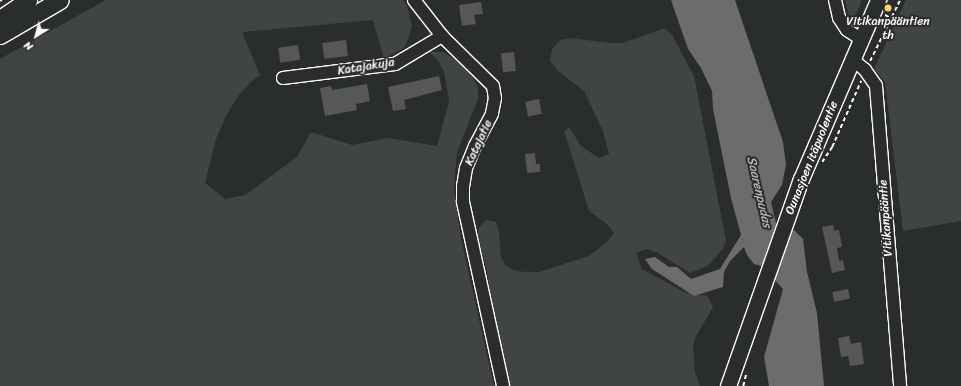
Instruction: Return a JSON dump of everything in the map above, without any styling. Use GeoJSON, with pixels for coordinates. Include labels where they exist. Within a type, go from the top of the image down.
{"type":"FeatureCollection","features":[{"type":"Feature","properties":{"kind":"highway"},"geometry":{"type":"LineString","coordinates":[[0,19],[28,0]]}},
{"type":"Feature","properties":{"kind":"highway"},"geometry":{"type":"LineString","coordinates":[[0,35],[60,0]]}},
{"type":"Feature","properties":{"kind":"main road","name":"Ounasjoen itäpuolentie"},"geometry":{"type":"LineString","coordinates":[[728,386],[801,179],[860,39],[883,4]]}},
{"type":"Feature","properties":{"kind":"street","name":"Katajatie"},"geometry":{"type":"LineString","coordinates":[[414,0],[442,36],[493,86],[495,98],[492,114],[475,146],[466,168],[463,186],[463,202],[503,386]]}},
{"type":"Feature","properties":{"kind":"street"},"geometry":{"type":"LineString","coordinates":[[835,0],[839,18],[847,30],[860,39]]}},
{"type":"Feature","properties":{"kind":"street","name":"Katajakuja"},"geometry":{"type":"LineString","coordinates":[[283,78],[395,64],[442,36]]}},
{"type":"Feature","properties":{"kind":"street","name":"Vitikanpääntie"},"geometry":{"type":"LineString","coordinates":[[852,59],[866,70],[876,86],[900,386]]}},
{"type":"Feature","properties":{"kind":"path"},"geometry":{"type":"LineString","coordinates":[[821,164],[832,147],[866,70],[900,0]]}},
{"type":"Feature","properties":{"kind":"path"},"geometry":{"type":"LineString","coordinates":[[883,4],[885,15],[892,19]]}},
{"type":"Feature","properties":{"kind":"shaded area"},"geometry":{"type":"Polygon","coordinates":[[[106,0],[403,0],[407,6],[412,26],[405,47],[384,59],[373,20],[242,32],[260,75],[238,96],[226,116],[216,139],[205,183],[225,199],[245,195],[297,157],[311,132],[352,145],[388,138],[437,146],[449,102],[444,71],[437,59],[429,52],[443,52],[458,61],[473,78],[478,88],[478,99],[457,152],[454,189],[461,239],[494,386],[0,386],[0,59],[106,0]]]}},
{"type":"Feature","properties":{"kind":"shaded area"},"geometry":{"type":"Polygon","coordinates":[[[845,0],[862,0],[855,17],[849,16],[845,0]]]}},
{"type":"Feature","properties":{"kind":"shaded area"},"geometry":{"type":"Polygon","coordinates":[[[906,0],[961,0],[961,221],[903,231],[885,82],[874,69],[906,0]]]}},
{"type":"Feature","properties":{"kind":"shaded area"},"geometry":{"type":"Polygon","coordinates":[[[665,28],[672,35],[694,76],[726,241],[722,250],[708,266],[690,273],[658,253],[647,249],[636,253],[642,269],[684,292],[707,296],[713,307],[695,338],[693,348],[695,372],[700,386],[509,386],[500,354],[486,266],[478,240],[478,229],[486,220],[496,222],[499,232],[501,257],[506,266],[516,271],[527,272],[539,272],[589,256],[607,242],[614,233],[607,224],[589,211],[564,131],[569,127],[581,146],[599,158],[609,154],[603,131],[584,91],[557,70],[550,61],[552,49],[560,40],[571,38],[610,43],[623,43],[665,28]]]}},
{"type":"Feature","properties":{"kind":"water","name":"Saarenpudas"},"geometry":{"type":"Polygon","coordinates":[[[671,0],[735,0],[783,142],[786,165],[782,185],[771,202],[776,223],[795,231],[803,239],[807,272],[817,313],[824,386],[769,386],[764,357],[783,289],[762,266],[754,264],[747,255],[744,247],[730,261],[724,272],[723,287],[694,296],[652,269],[645,259],[655,257],[669,267],[677,267],[691,279],[720,269],[741,235],[731,198],[713,109],[712,91],[701,68],[688,49],[671,0]]]}},
{"type":"Feature","properties":{"kind":"building"},"geometry":{"type":"Polygon","coordinates":[[[481,2],[483,14],[474,15],[476,24],[462,26],[459,5],[481,2]]]}},
{"type":"Feature","properties":{"kind":"building"},"geometry":{"type":"Polygon","coordinates":[[[346,40],[348,56],[324,59],[322,43],[346,40]]]}},
{"type":"Feature","properties":{"kind":"building"},"geometry":{"type":"Polygon","coordinates":[[[298,45],[300,60],[280,63],[278,48],[298,45]]]}},
{"type":"Feature","properties":{"kind":"building"},"geometry":{"type":"Polygon","coordinates":[[[514,52],[516,71],[503,72],[501,53],[514,52]]]}},
{"type":"Feature","properties":{"kind":"building"},"geometry":{"type":"Polygon","coordinates":[[[439,76],[442,90],[404,100],[406,109],[393,111],[388,87],[439,76]]]}},
{"type":"Feature","properties":{"kind":"building"},"geometry":{"type":"Polygon","coordinates":[[[367,84],[370,101],[356,104],[357,110],[325,116],[320,88],[331,86],[332,90],[367,84]]]}},
{"type":"Feature","properties":{"kind":"building"},"geometry":{"type":"Polygon","coordinates":[[[539,99],[542,114],[528,116],[525,102],[539,99]]]}},
{"type":"Feature","properties":{"kind":"building"},"geometry":{"type":"Polygon","coordinates":[[[535,153],[536,164],[540,164],[540,172],[527,173],[525,154],[535,153]]]}},
{"type":"Feature","properties":{"kind":"building"},"geometry":{"type":"Polygon","coordinates":[[[833,225],[834,231],[839,230],[842,247],[837,248],[839,261],[843,260],[845,270],[832,273],[822,227],[833,225]]]}},
{"type":"Feature","properties":{"kind":"building"},"geometry":{"type":"Polygon","coordinates":[[[848,289],[850,299],[834,302],[832,292],[848,289]]]}},
{"type":"Feature","properties":{"kind":"building"},"geometry":{"type":"Polygon","coordinates":[[[849,336],[851,344],[861,342],[864,364],[850,366],[848,356],[841,357],[838,338],[849,336]]]}},
{"type":"Feature","properties":{"kind":"place","name":"Vitikanpääntien th"},"geometry":{"type":"Point","coordinates":[888,8]}}]}
